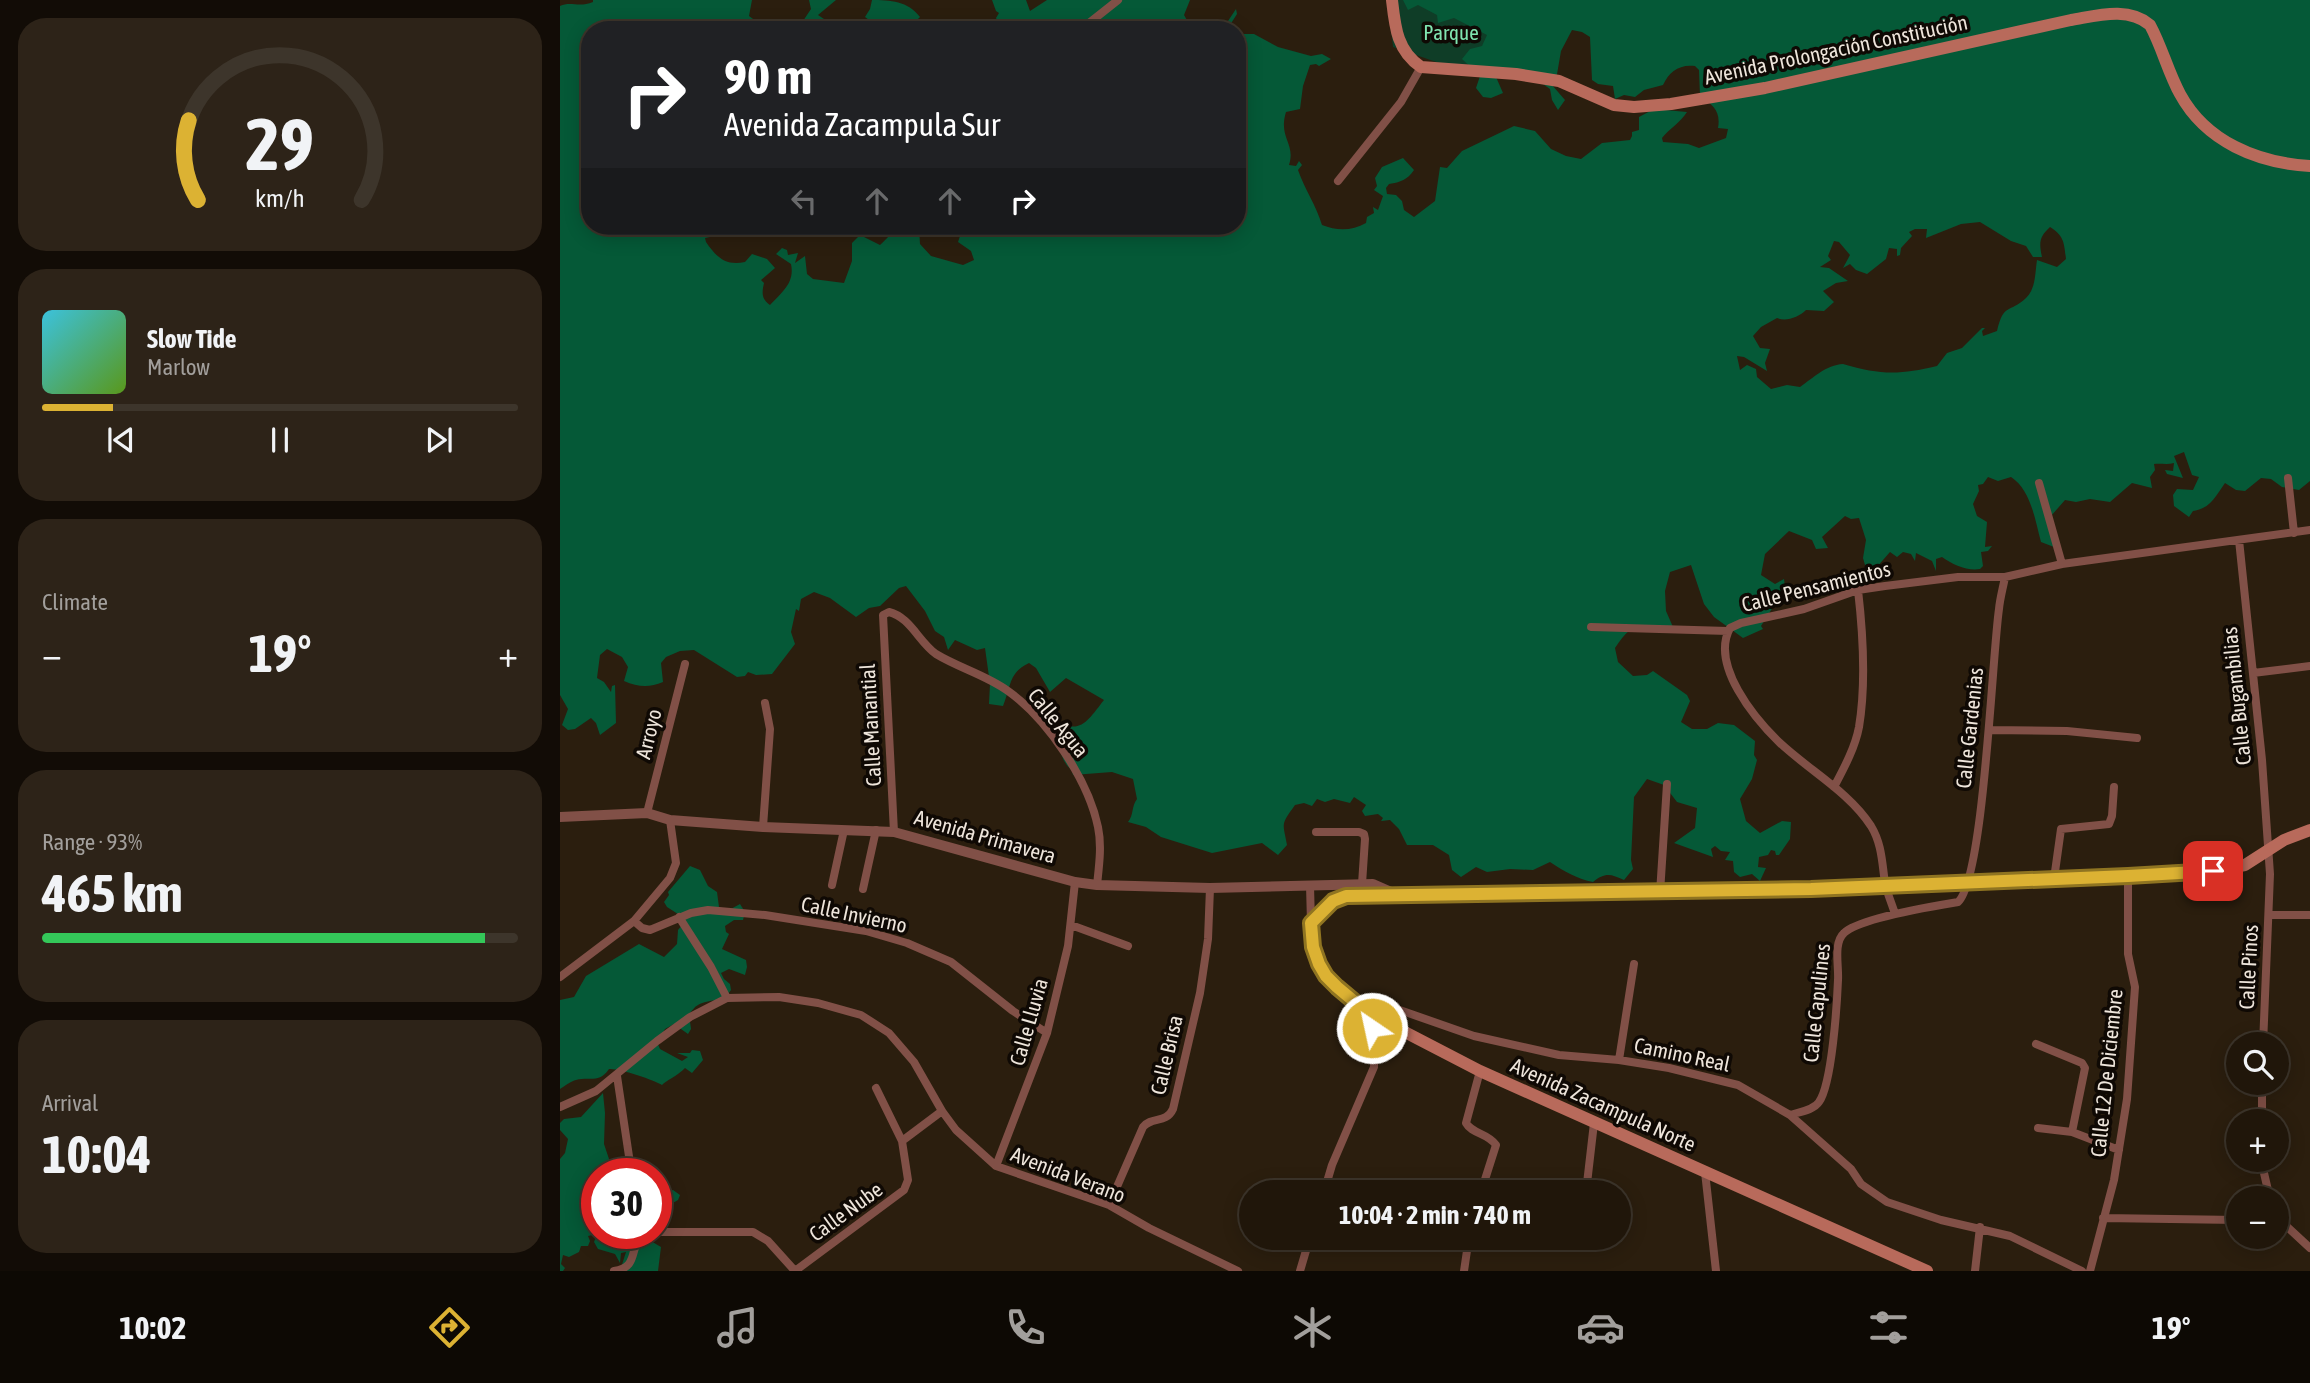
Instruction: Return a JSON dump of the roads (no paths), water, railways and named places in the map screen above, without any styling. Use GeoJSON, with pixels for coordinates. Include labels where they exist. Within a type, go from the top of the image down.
{"type":"FeatureCollection","features":[{"type":"Feature","properties":{"kind":"main road"},"geometry":{"type":"LineString","coordinates":[[1392,0],[1398,39],[1410,59],[1421,67]]}},
{"type":"Feature","properties":{"kind":"main road","name":"Avenida Prolongación Constitución"},"geometry":{"type":"LineString","coordinates":[[1421,67],[1532,76],[1575,86],[1614,105],[1648,106],[1765,88],[2080,19],[2128,14],[2137,16],[2150,25],[2179,93],[2191,112],[2209,130],[2239,150],[2264,160],[2310,166]]}},
{"type":"Feature","properties":{"kind":"main road"},"geometry":{"type":"LineString","coordinates":[[1311,923],[1339,897],[1660,893],[2128,876],[2233,869],[2299,833],[2310,830]]}},
{"type":"Feature","properties":{"kind":"main road","name":"Avenida Zacampula Norte"},"geometry":{"type":"LineString","coordinates":[[1311,923],[1313,947],[1326,976],[1368,1013],[1480,1071],[1927,1271]]}},
{"type":"Feature","properties":{"kind":"street"},"geometry":{"type":"LineString","coordinates":[[1092,21],[1118,0]]}},
{"type":"Feature","properties":{"kind":"street"},"geometry":{"type":"LineString","coordinates":[[1338,181],[1401,102],[1421,67]]}},
{"type":"Feature","properties":{"kind":"street"},"geometry":{"type":"LineString","coordinates":[[2288,478],[2294,533]]}},
{"type":"Feature","properties":{"kind":"street"},"geometry":{"type":"LineString","coordinates":[[2039,483],[2062,564]]}},
{"type":"Feature","properties":{"kind":"street","name":"Calle Pensamientos"},"geometry":{"type":"LineString","coordinates":[[1895,914],[1886,885],[1882,855],[1872,827],[1834,787],[1779,742],[1744,700],[1728,671],[1725,653],[1728,631],[1733,626],[1804,609],[1858,590],[1958,577],[2005,577],[2062,564],[2310,530]]}},
{"type":"Feature","properties":{"kind":"street","name":"Calle Bugambilias"},"geometry":{"type":"LineString","coordinates":[[2239,540],[2268,849]]}},
{"type":"Feature","properties":{"kind":"street","name":"Calle Gardenias"},"geometry":{"type":"LineString","coordinates":[[1968,882],[1989,730],[1999,608],[2005,577]]}},
{"type":"Feature","properties":{"kind":"street"},"geometry":{"type":"LineString","coordinates":[[1834,787],[1854,746],[1859,727],[1862,625],[1858,590]]}},
{"type":"Feature","properties":{"kind":"street","name":"Calle Agua"},"geometry":{"type":"LineString","coordinates":[[883,615],[887,612],[897,614],[937,654],[1007,690],[1034,716],[1063,752],[1084,786],[1098,828],[1097,885]]}},
{"type":"Feature","properties":{"kind":"street","name":"Calle Manantial"},"geometry":{"type":"LineString","coordinates":[[883,615],[894,832]]}},
{"type":"Feature","properties":{"kind":"street"},"geometry":{"type":"LineString","coordinates":[[1591,627],[1728,631]]}},
{"type":"Feature","properties":{"kind":"street","name":"Arroyo"},"geometry":{"type":"LineString","coordinates":[[647,813],[685,664]]}},
{"type":"Feature","properties":{"kind":"street"},"geometry":{"type":"LineString","coordinates":[[2253,673],[2310,666]]}},
{"type":"Feature","properties":{"kind":"street"},"geometry":{"type":"LineString","coordinates":[[763,827],[770,729],[765,703]]}},
{"type":"Feature","properties":{"kind":"street"},"geometry":{"type":"LineString","coordinates":[[1989,730],[2067,731],[2137,738]]}},
{"type":"Feature","properties":{"kind":"street"},"geometry":{"type":"LineString","coordinates":[[1660,893],[1667,784]]}},
{"type":"Feature","properties":{"kind":"street"},"geometry":{"type":"LineString","coordinates":[[2054,879],[2061,829],[2109,824],[2114,787]]}},
{"type":"Feature","properties":{"kind":"street","name":"Avenida Primavera"},"geometry":{"type":"LineString","coordinates":[[560,817],[647,813],[670,820],[894,832],[1075,882],[1097,885],[1210,888],[1362,884],[1379,885],[1398,895]]}},
{"type":"Feature","properties":{"kind":"street"},"geometry":{"type":"LineString","coordinates":[[560,977],[634,921],[675,870],[676,855],[670,820]]}},
{"type":"Feature","properties":{"kind":"street"},"geometry":{"type":"LineString","coordinates":[[832,885],[844,830]]}},
{"type":"Feature","properties":{"kind":"street"},"geometry":{"type":"LineString","coordinates":[[863,889],[876,830]]}},
{"type":"Feature","properties":{"kind":"street"},"geometry":{"type":"LineString","coordinates":[[1316,832],[1364,834],[1366,839],[1362,884]]}},
{"type":"Feature","properties":{"kind":"street","name":"Calle Pinos"},"geometry":{"type":"LineString","coordinates":[[2264,1032],[2269,915],[2268,849]]}},
{"type":"Feature","properties":{"kind":"street","name":"Calle 12 De Diciembre"},"geometry":{"type":"LineString","coordinates":[[2090,1271],[2119,1150],[2127,1099],[2135,987],[2128,954],[2128,876]]}},
{"type":"Feature","properties":{"kind":"street","name":"Calle Lluvia"},"geometry":{"type":"LineString","coordinates":[[996,1166],[1047,1033],[1068,946],[1075,882]]}},
{"type":"Feature","properties":{"kind":"street","name":"Calle Capulines"},"geometry":{"type":"LineString","coordinates":[[1790,1115],[1813,1108],[1823,1094],[1830,1063],[1837,996],[1839,940],[1847,930],[1895,914],[1958,902],[1968,882]]}},
{"type":"Feature","properties":{"kind":"street"},"geometry":{"type":"LineString","coordinates":[[1310,885],[1311,923]]}},
{"type":"Feature","properties":{"kind":"street","name":"Calle Brisa"},"geometry":{"type":"LineString","coordinates":[[1110,1205],[1143,1127],[1146,1123],[1164,1119],[1173,1109],[1200,993],[1208,940],[1210,888]]}},
{"type":"Feature","properties":{"kind":"street","name":"Calle Invierno"},"geometry":{"type":"LineString","coordinates":[[634,921],[642,928],[650,930],[691,913],[708,910],[765,915],[866,931],[907,943],[951,962],[1013,1011],[1047,1033]]}},
{"type":"Feature","properties":{"kind":"street"},"geometry":{"type":"LineString","coordinates":[[2269,915],[2310,915]]}},
{"type":"Feature","properties":{"kind":"street"},"geometry":{"type":"LineString","coordinates":[[679,918],[711,967],[727,998]]}},
{"type":"Feature","properties":{"kind":"street"},"geometry":{"type":"LineString","coordinates":[[1070,926],[1128,946]]}},
{"type":"Feature","properties":{"kind":"street"},"geometry":{"type":"LineString","coordinates":[[1619,1060],[1634,964]]}},
{"type":"Feature","properties":{"kind":"street","name":"Avenida Verano"},"geometry":{"type":"LineString","coordinates":[[560,1107],[588,1096],[690,1017],[727,998],[779,997],[818,1003],[861,1015],[889,1033],[914,1062],[956,1130],[996,1166],[1047,1186],[1110,1205],[1149,1228],[1238,1271]]}},
{"type":"Feature","properties":{"kind":"street","name":"Camino Real"},"geometry":{"type":"LineString","coordinates":[[1356,1004],[1371,1000],[1461,1032],[1559,1055],[1619,1060],[1717,1078],[1738,1085],[1790,1115],[1832,1151],[1875,1195],[1908,1210],[2010,1236],[2082,1271]]}},
{"type":"Feature","properties":{"kind":"street"},"geometry":{"type":"LineString","coordinates":[[1328,1180],[1374,1067],[1375,1044],[1368,1013]]}},
{"type":"Feature","properties":{"kind":"street"},"geometry":{"type":"LineString","coordinates":[[2036,1044],[2082,1063],[2085,1068],[2072,1132]]}},
{"type":"Feature","properties":{"kind":"street"},"geometry":{"type":"LineString","coordinates":[[1480,1071],[1466,1123],[1471,1130],[1491,1139],[1496,1145],[1485,1180]]}},
{"type":"Feature","properties":{"kind":"street"},"geometry":{"type":"LineString","coordinates":[[617,1076],[629,1158]]}},
{"type":"Feature","properties":{"kind":"street"},"geometry":{"type":"LineString","coordinates":[[876,1088],[902,1141],[942,1111]]}},
{"type":"Feature","properties":{"kind":"street"},"geometry":{"type":"LineString","coordinates":[[1587,1180],[1594,1123]]}},
{"type":"Feature","properties":{"kind":"street"},"geometry":{"type":"LineString","coordinates":[[2038,1128],[2072,1132],[2119,1150]]}},
{"type":"Feature","properties":{"kind":"street","name":"Calle Nube"},"geometry":{"type":"LineString","coordinates":[[795,1271],[904,1191],[908,1180],[902,1141]]}},
{"type":"Feature","properties":{"kind":"street"},"geometry":{"type":"LineString","coordinates":[[1705,1172],[1716,1271]]}},
{"type":"Feature","properties":{"kind":"street"},"geometry":{"type":"LineString","coordinates":[[2103,1218],[2226,1220]]}},
{"type":"Feature","properties":{"kind":"street"},"geometry":{"type":"LineString","coordinates":[[1975,1271],[1980,1227]]}},
{"type":"Feature","properties":{"kind":"street"},"geometry":{"type":"LineString","coordinates":[[2289,1230],[2310,1248]]}},
{"type":"Feature","properties":{"kind":"street"},"geometry":{"type":"LineString","coordinates":[[672,1232],[753,1232],[768,1241],[795,1271]]}},
{"type":"Feature","properties":{"kind":"street"},"geometry":{"type":"LineString","coordinates":[[614,1271],[624,1269],[630,1264],[634,1249]]}},
{"type":"Feature","properties":{"kind":"street"},"geometry":{"type":"LineString","coordinates":[[1300,1271],[1306,1250]]}},
{"type":"Feature","properties":{"kind":"street"},"geometry":{"type":"LineString","coordinates":[[1464,1271],[1467,1250]]}},
{"type":"Feature","properties":{"kind":"park label","name":"Parque"},"geometry":{"type":"Point","coordinates":[1451,33]}}]}
